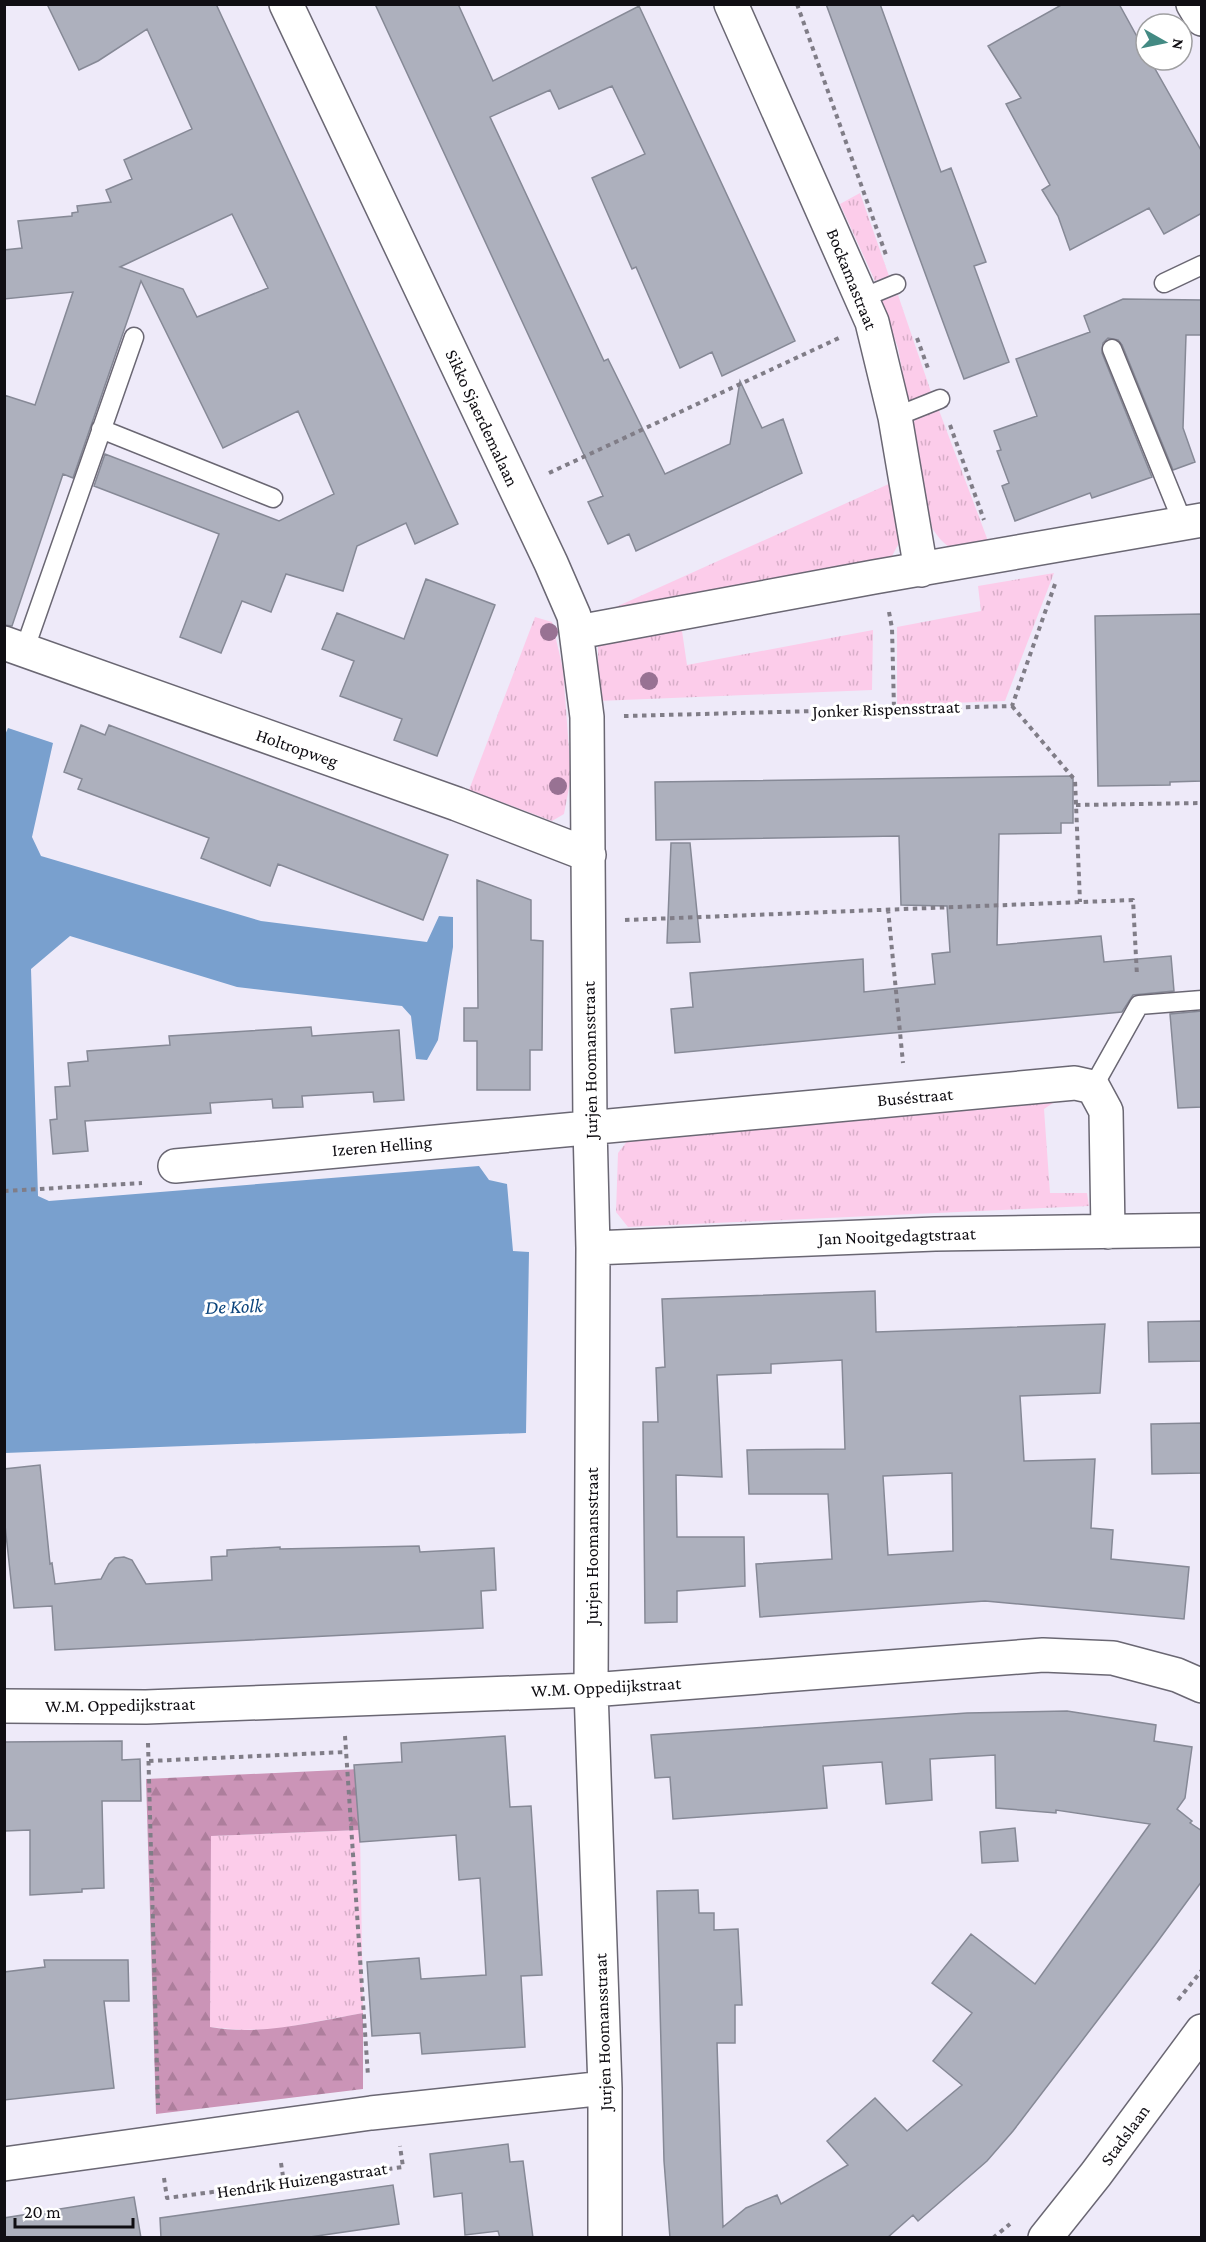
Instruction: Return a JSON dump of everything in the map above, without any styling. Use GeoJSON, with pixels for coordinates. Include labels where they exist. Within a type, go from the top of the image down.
{"type":"FeatureCollection","features":[{"type":"Feature","properties":{"kind":"street","name":"Sikko Sjaerdemalaan"},"geometry":{"type":"LineString","coordinates":[[286,4],[570,606],[578,632],[587,717],[589,855]]}},
{"type":"Feature","properties":{"kind":"street","name":"Bockamastraat"},"geometry":{"type":"LineString","coordinates":[[730,4],[867,310],[895,417],[921,570]]}},
{"type":"Feature","properties":{"kind":"street"},"geometry":{"type":"LineString","coordinates":[[1193,4],[1202,19]]}},
{"type":"Feature","properties":{"kind":"street"},"geometry":{"type":"LineString","coordinates":[[578,632],[1192,522]]}},
{"type":"Feature","properties":{"kind":"street","name":"Holtropweg"},"geometry":{"type":"LineString","coordinates":[[14,647],[457,804],[589,855]]}},
{"type":"Feature","properties":{"kind":"street","name":"Jurjen Hoomansstraat"},"geometry":{"type":"LineString","coordinates":[[589,855],[593,1248],[591,1690],[605,2088],[605,2238]]}},
{"type":"Feature","properties":{"kind":"street","name":"Buséstraat"},"geometry":{"type":"LineString","coordinates":[[590,1126],[1075,1083],[1093,1087]]}},
{"type":"Feature","properties":{"kind":"street"},"geometry":{"type":"LineString","coordinates":[[1093,1087],[1106,1111],[1108,1232]]}},
{"type":"Feature","properties":{"kind":"street","name":"Izeren Helling"},"geometry":{"type":"LineString","coordinates":[[175,1166],[590,1126]]}},
{"type":"Feature","properties":{"kind":"street","name":"Jan Nooitgedagtstraat"},"geometry":{"type":"LineString","coordinates":[[593,1248],[935,1233],[1202,1230]]}},
{"type":"Feature","properties":{"kind":"street","name":"W.M. Oppedijkstraat"},"geometry":{"type":"LineString","coordinates":[[4,1706],[146,1707],[591,1690],[1043,1655],[1113,1658],[1177,1675],[1202,1686]]}},
{"type":"Feature","properties":{"kind":"street","name":"Stadslaan"},"geometry":{"type":"LineString","coordinates":[[1045,2238],[1096,2174],[1202,2031]]}},
{"type":"Feature","properties":{"kind":"street"},"geometry":{"type":"LineString","coordinates":[[4,2164],[382,2112],[605,2088]]}},
{"type":"Feature","properties":{"kind":"lane"},"geometry":{"type":"LineString","coordinates":[[1164,283],[1202,265]]}},
{"type":"Feature","properties":{"kind":"lane"},"geometry":{"type":"LineString","coordinates":[[867,310],[896,284]]}},
{"type":"Feature","properties":{"kind":"lane"},"geometry":{"type":"LineString","coordinates":[[14,647],[101,429],[134,337]]}},
{"type":"Feature","properties":{"kind":"lane"},"geometry":{"type":"LineString","coordinates":[[1112,349],[1192,522]]}},
{"type":"Feature","properties":{"kind":"lane"},"geometry":{"type":"LineString","coordinates":[[895,417],[940,399]]}},
{"type":"Feature","properties":{"kind":"lane"},"geometry":{"type":"LineString","coordinates":[[101,429],[273,498]]}},
{"type":"Feature","properties":{"kind":"lane"},"geometry":{"type":"LineString","coordinates":[[1093,1087],[1139,1005],[1202,1000]]}},
{"type":"Feature","properties":{"kind":"path"},"geometry":{"type":"LineString","coordinates":[[515,489],[867,310]]}},
{"type":"Feature","properties":{"kind":"path"},"geometry":{"type":"LineString","coordinates":[[1070,543],[1012,706],[1075,780],[1080,902]]}},
{"type":"Feature","properties":{"kind":"path"},"geometry":{"type":"LineString","coordinates":[[881,576],[892,628],[894,709]]}},
{"type":"Feature","properties":{"kind":"path","name":"Jonker Rispensstraat"},"geometry":{"type":"LineString","coordinates":[[587,717],[1012,706]]}},
{"type":"Feature","properties":{"kind":"path"},"geometry":{"type":"LineString","coordinates":[[1076,805],[1202,803]]}},
{"type":"Feature","properties":{"kind":"path"},"geometry":{"type":"LineString","coordinates":[[588,922],[1133,900],[1139,1005]]}},
{"type":"Feature","properties":{"kind":"path"},"geometry":{"type":"LineString","coordinates":[[888,909],[906,1097]]}},
{"type":"Feature","properties":{"kind":"path"},"geometry":{"type":"LineString","coordinates":[[4,1191],[164,1182],[175,1166]]}},
{"type":"Feature","properties":{"kind":"path"},"geometry":{"type":"LineString","coordinates":[[342,1699],[382,2112]]}},
{"type":"Feature","properties":{"kind":"path"},"geometry":{"type":"LineString","coordinates":[[146,1707],[159,2141]]}},
{"type":"Feature","properties":{"kind":"path"},"geometry":{"type":"LineString","coordinates":[[148,1761],[346,1752]]}},
{"type":"Feature","properties":{"kind":"path","name":"Hendrik Huizengastraat"},"geometry":{"type":"LineString","coordinates":[[159,2141],[167,2198],[403,2167],[382,2112]]}},
{"type":"Feature","properties":{"kind":"green space"},"geometry":{"type":"Polygon","coordinates":[[[860,193],[889,276],[875,281],[840,204],[860,193]]]}},
{"type":"Feature","properties":{"kind":"green space"},"geometry":{"type":"Polygon","coordinates":[[[898,295],[931,392],[908,402],[898,348],[881,301],[898,295]]]}},
{"type":"Feature","properties":{"kind":"green space"},"geometry":{"type":"Polygon","coordinates":[[[937,405],[991,549],[957,550],[951,548],[932,528],[912,426],[917,416],[937,405]]]}},
{"type":"Feature","properties":{"kind":"green space"},"geometry":{"type":"Polygon","coordinates":[[[891,483],[900,541],[891,558],[607,611],[891,483]]]}},
{"type":"Feature","properties":{"kind":"green space"},"geometry":{"type":"Polygon","coordinates":[[[1054,573],[1005,701],[897,705],[897,627],[981,611],[978,586],[1054,573]]]}},
{"type":"Feature","properties":{"kind":"green space"},"geometry":{"type":"Polygon","coordinates":[[[535,617],[552,622],[563,669],[571,777],[564,814],[552,821],[469,790],[535,617]]]}},
{"type":"Feature","properties":{"kind":"green space"},"geometry":{"type":"Polygon","coordinates":[[[873,630],[872,690],[598,701],[598,641],[682,631],[687,665],[873,630]]]}},
{"type":"Feature","properties":{"kind":"green space"},"geometry":{"type":"Polygon","coordinates":[[[1071,1091],[1044,1109],[1050,1193],[1087,1193],[1089,1206],[628,1227],[616,1212],[618,1153],[635,1131],[1071,1091]]]}},
{"type":"Feature","properties":{"kind":"green space"},"geometry":{"type":"Polygon","coordinates":[[[360,1769],[360,1830],[211,1836],[210,2027],[267,2029],[363,2013],[363,2089],[156,2114],[146,1779],[360,1769]]]}},
{"type":"Feature","properties":{"kind":"green space"},"geometry":{"type":"Polygon","coordinates":[[[360,1830],[363,2013],[276,2029],[243,2030],[210,2027],[211,1836],[360,1830]]]}},
{"type":"Feature","properties":{"kind":"water","name":"De Kolk"},"geometry":{"type":"Polygon","coordinates":[[[8,728],[53,743],[32,837],[41,856],[261,921],[427,942],[439,916],[453,917],[453,947],[438,1040],[427,1060],[416,1059],[411,1016],[402,1006],[237,987],[70,936],[31,969],[38,1196],[49,1201],[479,1166],[489,1180],[507,1184],[513,1251],[529,1252],[526,1433],[5,1453],[4,737],[8,728]]]}},
{"type":"Feature","properties":{"kind":"building"},"geometry":{"type":"Polygon","coordinates":[[[47,4],[216,4],[458,524],[415,544],[406,523],[357,546],[343,591],[286,574],[271,612],[242,601],[221,653],[180,637],[219,534],[94,486],[105,454],[279,521],[334,494],[298,411],[223,448],[141,281],[73,478],[63,474],[12,626],[4,625],[4,395],[35,405],[73,292],[4,299],[4,250],[22,248],[18,221],[72,216],[72,213],[78,212],[77,206],[111,202],[106,190],[132,179],[124,160],[192,129],[147,29],[98,61],[79,70],[47,4]],[[232,214],[120,267],[183,289],[197,317],[268,288],[232,214]]]}},
{"type":"Feature","properties":{"kind":"building"},"geometry":{"type":"Polygon","coordinates":[[[375,4],[458,4],[493,81],[639,6],[795,341],[722,376],[712,352],[680,368],[636,267],[632,269],[592,178],[645,154],[612,86],[559,109],[550,90],[490,117],[604,361],[608,359],[665,474],[730,444],[740,381],[762,428],[783,419],[802,473],[636,551],[629,534],[608,544],[588,502],[603,496],[375,4]]]}},
{"type":"Feature","properties":{"kind":"building"},"geometry":{"type":"Polygon","coordinates":[[[826,4],[880,4],[941,172],[951,168],[986,262],[974,266],[1009,362],[964,379],[826,4]]]}},
{"type":"Feature","properties":{"kind":"building"},"geometry":{"type":"Polygon","coordinates":[[[1063,4],[1119,4],[1134,31],[1134,72],[1157,72],[1202,152],[1202,213],[1164,234],[1149,208],[1070,250],[1058,216],[1042,190],[1050,185],[1006,104],[1021,98],[988,46],[1063,4]]]}},
{"type":"Feature","properties":{"kind":"building"},"geometry":{"type":"Polygon","coordinates":[[[1123,299],[1202,300],[1202,335],[1186,335],[1183,428],[1195,462],[1173,470],[1122,345],[1118,340],[1108,338],[1103,343],[1102,353],[1152,477],[1092,498],[1090,493],[1015,521],[1002,486],[1009,483],[997,451],[1001,450],[994,431],[1037,416],[1016,359],[1090,332],[1084,316],[1123,299]]]}},
{"type":"Feature","properties":{"kind":"building"},"geometry":{"type":"Polygon","coordinates":[[[426,579],[495,605],[437,756],[394,740],[402,719],[340,696],[354,661],[322,649],[337,613],[404,639],[426,579]]]}},
{"type":"Feature","properties":{"kind":"building"},"geometry":{"type":"Polygon","coordinates":[[[1202,614],[1202,781],[1170,782],[1170,785],[1098,786],[1095,616],[1202,614]]]}},
{"type":"Feature","properties":{"kind":"building"},"geometry":{"type":"Polygon","coordinates":[[[81,725],[105,735],[109,725],[448,855],[423,920],[278,864],[270,886],[201,858],[209,838],[78,789],[82,779],[64,772],[81,725]]]}},
{"type":"Feature","properties":{"kind":"building"},"geometry":{"type":"Polygon","coordinates":[[[1073,776],[1073,823],[1061,823],[1061,833],[999,834],[997,945],[1101,936],[1104,962],[1171,956],[1174,991],[1133,995],[1122,1012],[675,1053],[671,1009],[693,1007],[690,973],[863,959],[864,992],[935,984],[932,954],[950,952],[947,906],[901,905],[899,836],[656,840],[655,782],[1073,776]]]}},
{"type":"Feature","properties":{"kind":"building"},"geometry":{"type":"Polygon","coordinates":[[[671,843],[690,843],[700,942],[667,943],[671,843]]]}},
{"type":"Feature","properties":{"kind":"building"},"geometry":{"type":"Polygon","coordinates":[[[477,880],[531,900],[531,940],[543,941],[542,1050],[530,1050],[530,1090],[477,1090],[477,1041],[464,1041],[464,1008],[478,1008],[477,880]]]}},
{"type":"Feature","properties":{"kind":"building"},"geometry":{"type":"Polygon","coordinates":[[[1202,1011],[1202,1107],[1178,1108],[1170,1014],[1202,1011]]]}},
{"type":"Feature","properties":{"kind":"building"},"geometry":{"type":"Polygon","coordinates":[[[311,1027],[312,1036],[399,1030],[404,1100],[374,1102],[373,1092],[302,1096],[303,1107],[273,1108],[272,1099],[210,1103],[211,1113],[85,1121],[88,1151],[53,1154],[50,1120],[57,1119],[55,1087],[70,1086],[68,1063],[88,1061],[87,1051],[170,1045],[169,1036],[311,1027]]]}},
{"type":"Feature","properties":{"kind":"building"},"geometry":{"type":"Polygon","coordinates":[[[875,1291],[876,1332],[1105,1324],[1100,1393],[1020,1396],[1024,1461],[1095,1459],[1091,1528],[1113,1530],[1111,1559],[1189,1567],[1184,1619],[985,1601],[760,1617],[756,1564],[832,1559],[828,1494],[749,1494],[747,1450],[845,1449],[842,1360],[771,1364],[771,1373],[717,1375],[722,1477],[676,1475],[677,1537],[744,1537],[745,1586],[677,1591],[677,1622],[645,1623],[643,1422],[658,1422],[656,1368],[665,1367],[662,1299],[875,1291]],[[952,1473],[883,1476],[888,1555],[953,1551],[952,1473]]]}},
{"type":"Feature","properties":{"kind":"building"},"geometry":{"type":"Polygon","coordinates":[[[1202,1321],[1202,1361],[1149,1362],[1148,1322],[1202,1321]]]}},
{"type":"Feature","properties":{"kind":"building"},"geometry":{"type":"Polygon","coordinates":[[[1202,1423],[1202,1473],[1152,1474],[1151,1424],[1202,1423]]]}},
{"type":"Feature","properties":{"kind":"building"},"geometry":{"type":"Polygon","coordinates":[[[40,1465],[50,1564],[52,1563],[55,1584],[101,1579],[115,1558],[124,1557],[132,1560],[146,1584],[212,1580],[211,1557],[227,1556],[227,1550],[280,1547],[280,1549],[419,1546],[420,1552],[494,1548],[496,1590],[481,1591],[483,1628],[55,1650],[52,1606],[14,1608],[4,1516],[4,1469],[40,1465]]]}},
{"type":"Feature","properties":{"kind":"building"},"geometry":{"type":"Polygon","coordinates":[[[1067,1711],[1156,1725],[1154,1741],[1192,1747],[1185,1798],[1177,1809],[1192,1821],[1190,1823],[1202,1831],[1202,1881],[1155,1945],[1013,2131],[987,2161],[918,2221],[913,2215],[887,2238],[670,2238],[664,2161],[657,1891],[698,1890],[699,1913],[714,1913],[714,1930],[738,1929],[742,2005],[735,2005],[735,2043],[717,2043],[723,2227],[746,2208],[777,2195],[781,2204],[848,2165],[827,2141],[875,2098],[907,2131],[962,2085],[933,2061],[972,2013],[932,1983],[971,1934],[1035,1984],[1150,1824],[1056,1810],[1056,1813],[996,1808],[995,1755],[930,1759],[932,1800],[886,1804],[882,1762],[823,1766],[827,1808],[673,1819],[670,1777],[655,1778],[651,1735],[967,1713],[1067,1711]]]}},
{"type":"Feature","properties":{"kind":"building"},"geometry":{"type":"Polygon","coordinates":[[[505,1736],[510,1807],[531,1806],[542,1975],[521,1976],[525,2047],[422,2054],[420,2033],[372,2036],[367,1962],[419,1958],[421,1979],[486,1975],[480,1878],[459,1880],[456,1835],[360,1842],[354,1765],[402,1762],[401,1743],[505,1736]]]}},
{"type":"Feature","properties":{"kind":"building"},"geometry":{"type":"Polygon","coordinates":[[[122,1741],[122,1760],[140,1759],[141,1801],[102,1801],[104,1888],[82,1889],[82,1892],[30,1895],[30,1830],[5,1831],[4,1742],[122,1741]]]}},
{"type":"Feature","properties":{"kind":"building"},"geometry":{"type":"Polygon","coordinates":[[[1015,1828],[1018,1861],[982,1863],[980,1832],[1015,1828]]]}},
{"type":"Feature","properties":{"kind":"building"},"geometry":{"type":"Polygon","coordinates":[[[44,1960],[128,1960],[129,2001],[104,2001],[114,2088],[4,2100],[4,1972],[45,1967],[44,1960]]]}},
{"type":"Feature","properties":{"kind":"building"},"geometry":{"type":"Polygon","coordinates":[[[508,2144],[510,2162],[523,2161],[533,2238],[500,2238],[498,2231],[465,2235],[462,2193],[434,2197],[430,2154],[508,2144]]]}},
{"type":"Feature","properties":{"kind":"building"},"geometry":{"type":"Polygon","coordinates":[[[393,2185],[399,2224],[303,2238],[161,2238],[160,2218],[393,2185]]]}},
{"type":"Feature","properties":{"kind":"building"},"geometry":{"type":"Polygon","coordinates":[[[134,2197],[141,2238],[4,2238],[4,2218],[134,2197]]]}}]}
